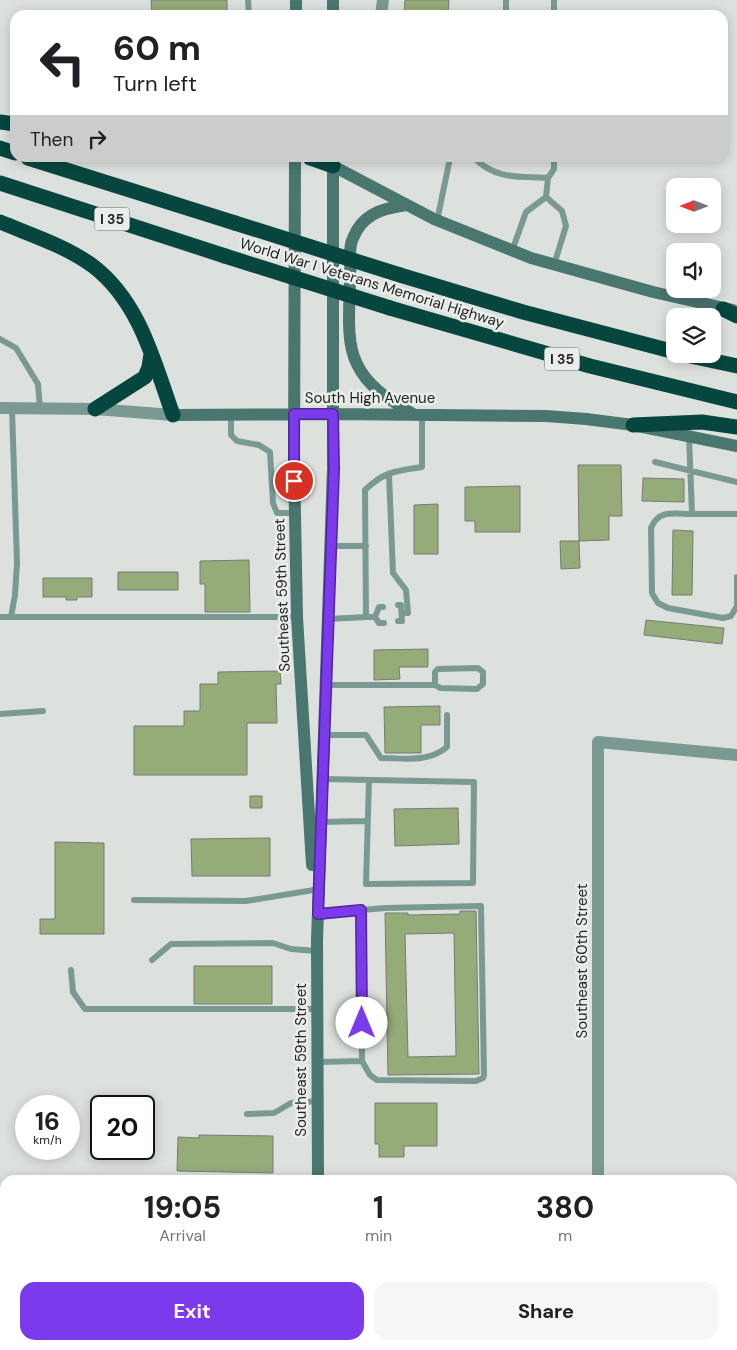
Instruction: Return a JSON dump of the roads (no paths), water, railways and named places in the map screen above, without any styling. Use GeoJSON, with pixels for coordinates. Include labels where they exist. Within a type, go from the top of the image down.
{"type":"FeatureCollection","features":[{"type":"Feature","properties":{"kind":"highway","name":"World War I Veterans Memorial Highway"},"geometry":{"type":"LineString","coordinates":[[41,162],[523,312],[666,350]]}},
{"type":"Feature","properties":{"kind":"highway","name":"World War I Veterans Memorial Highway"},"geometry":{"type":"LineString","coordinates":[[0,183],[390,308],[590,366],[737,402]]}},
{"type":"Feature","properties":{"kind":"highway"},"geometry":{"type":"LineString","coordinates":[[0,222],[60,247],[92,266],[127,301],[151,352],[173,415]]}},
{"type":"Feature","properties":{"kind":"highway"},"geometry":{"type":"LineString","coordinates":[[95,409],[145,377],[149,367],[151,352]]}},
{"type":"Feature","properties":{"kind":"highway"},"geometry":{"type":"LineString","coordinates":[[721,363],[737,366]]}},
{"type":"Feature","properties":{"kind":"highway"},"geometry":{"type":"LineString","coordinates":[[633,425],[702,422],[737,427]]}},
{"type":"Feature","properties":{"kind":"main road","name":"Southeast 59th Street"},"geometry":{"type":"LineString","coordinates":[[295,162],[294,414],[297,617],[317,946]]}},
{"type":"Feature","properties":{"kind":"main road","name":"Southeast 59th Street"},"geometry":{"type":"LineString","coordinates":[[318,1175],[317,946],[334,469],[333,162]]}},
{"type":"Feature","properties":{"kind":"main road"},"geometry":{"type":"LineString","coordinates":[[333,162],[437,221],[512,251],[554,265],[732,312]]}},
{"type":"Feature","properties":{"kind":"main road"},"geometry":{"type":"LineString","coordinates":[[406,205],[385,208],[369,216],[357,228],[351,242],[351,346],[356,364],[364,376],[387,399],[418,414]]}},
{"type":"Feature","properties":{"kind":"main road","name":"South High Avenue"},"geometry":{"type":"LineString","coordinates":[[173,415],[418,414],[546,416],[633,425],[737,446]]}},
{"type":"Feature","properties":{"kind":"street","name":"South High Avenue"},"geometry":{"type":"LineString","coordinates":[[6,408],[95,409],[173,415]]}},
{"type":"Feature","properties":{"kind":"street","name":"Southeast 60th Street"},"geometry":{"type":"LineString","coordinates":[[598,1175],[598,742],[737,754]]}},
{"type":"Feature","properties":{"kind":"lane"},"geometry":{"type":"LineString","coordinates":[[437,221],[449,162]]}},
{"type":"Feature","properties":{"kind":"lane"},"geometry":{"type":"LineString","coordinates":[[478,162],[485,168],[504,176],[548,178]]}},
{"type":"Feature","properties":{"kind":"lane"},"geometry":{"type":"LineString","coordinates":[[512,251],[526,212],[546,197],[548,178],[554,169],[554,162]]}},
{"type":"Feature","properties":{"kind":"lane"},"geometry":{"type":"LineString","coordinates":[[546,197],[562,211],[566,226],[554,265]]}},
{"type":"Feature","properties":{"kind":"lane"},"geometry":{"type":"LineString","coordinates":[[0,339],[16,348],[38,384],[40,408]]}},
{"type":"Feature","properties":{"kind":"lane"},"geometry":{"type":"LineString","coordinates":[[6,408],[17,564],[15,595],[11,616]]}},
{"type":"Feature","properties":{"kind":"lane"},"geometry":{"type":"LineString","coordinates":[[366,618],[368,505],[365,490],[379,477],[400,470],[422,467],[418,414]]}},
{"type":"Feature","properties":{"kind":"lane"},"geometry":{"type":"LineString","coordinates":[[231,415],[231,435],[237,441],[259,445],[270,452],[273,503],[277,513],[295,513]]}},
{"type":"Feature","properties":{"kind":"lane"},"geometry":{"type":"LineString","coordinates":[[689,436],[692,514]]}},
{"type":"Feature","properties":{"kind":"lane"},"geometry":{"type":"LineString","coordinates":[[655,462],[737,482]]}},
{"type":"Feature","properties":{"kind":"lane"},"geometry":{"type":"LineString","coordinates":[[389,474],[389,544],[393,556],[393,574],[406,590],[408,613],[402,613]]}},
{"type":"Feature","properties":{"kind":"lane"},"geometry":{"type":"LineString","coordinates":[[737,514],[661,515],[654,520],[651,528],[652,593],[658,603],[668,608],[723,618],[731,616],[737,606],[737,577]]}},
{"type":"Feature","properties":{"kind":"lane"},"geometry":{"type":"LineString","coordinates":[[331,546],[367,545]]}},
{"type":"Feature","properties":{"kind":"lane"},"geometry":{"type":"LineString","coordinates":[[385,556],[393,556]]}},
{"type":"Feature","properties":{"kind":"lane"},"geometry":{"type":"LineString","coordinates":[[398,605],[401,605],[402,613],[402,621],[398,621]]}},
{"type":"Feature","properties":{"kind":"lane"},"geometry":{"type":"LineString","coordinates":[[375,617],[379,608],[383,607]]}},
{"type":"Feature","properties":{"kind":"lane"},"geometry":{"type":"LineString","coordinates":[[0,616],[297,617]]}},
{"type":"Feature","properties":{"kind":"lane"},"geometry":{"type":"LineString","coordinates":[[328,618],[375,617]]}},
{"type":"Feature","properties":{"kind":"lane"},"geometry":{"type":"LineString","coordinates":[[375,617],[379,623],[384,623]]}},
{"type":"Feature","properties":{"kind":"lane"},"geometry":{"type":"LineString","coordinates":[[326,685],[434,685],[440,688],[477,689],[483,684],[483,672],[478,668],[438,668],[434,672],[434,685]]}},
{"type":"Feature","properties":{"kind":"lane"},"geometry":{"type":"LineString","coordinates":[[0,714],[43,711]]}},
{"type":"Feature","properties":{"kind":"lane"},"geometry":{"type":"LineString","coordinates":[[324,735],[366,735],[382,758],[429,758],[447,748],[447,715]]}},
{"type":"Feature","properties":{"kind":"lane"},"geometry":{"type":"LineString","coordinates":[[322,779],[474,782],[473,883],[366,884],[369,780]]}},
{"type":"Feature","properties":{"kind":"lane"},"geometry":{"type":"LineString","coordinates":[[321,822],[367,821]]}},
{"type":"Feature","properties":{"kind":"lane"},"geometry":{"type":"LineString","coordinates":[[134,900],[246,901],[314,890]]}},
{"type":"Feature","properties":{"kind":"lane"},"geometry":{"type":"LineString","coordinates":[[318,914],[361,910],[481,906],[483,1078],[476,1081],[377,1080],[370,1076],[362,1061],[361,910]]}},
{"type":"Feature","properties":{"kind":"lane"},"geometry":{"type":"LineString","coordinates":[[152,960],[171,944],[273,943],[291,949],[317,946]]}},
{"type":"Feature","properties":{"kind":"lane"},"geometry":{"type":"LineString","coordinates":[[71,970],[73,992],[85,1009],[317,1009]]}},
{"type":"Feature","properties":{"kind":"lane"},"geometry":{"type":"LineString","coordinates":[[318,1062],[362,1061]]}},
{"type":"Feature","properties":{"kind":"lane"},"geometry":{"type":"LineString","coordinates":[[247,1114],[274,1113],[291,1103],[318,1101]]}}]}
